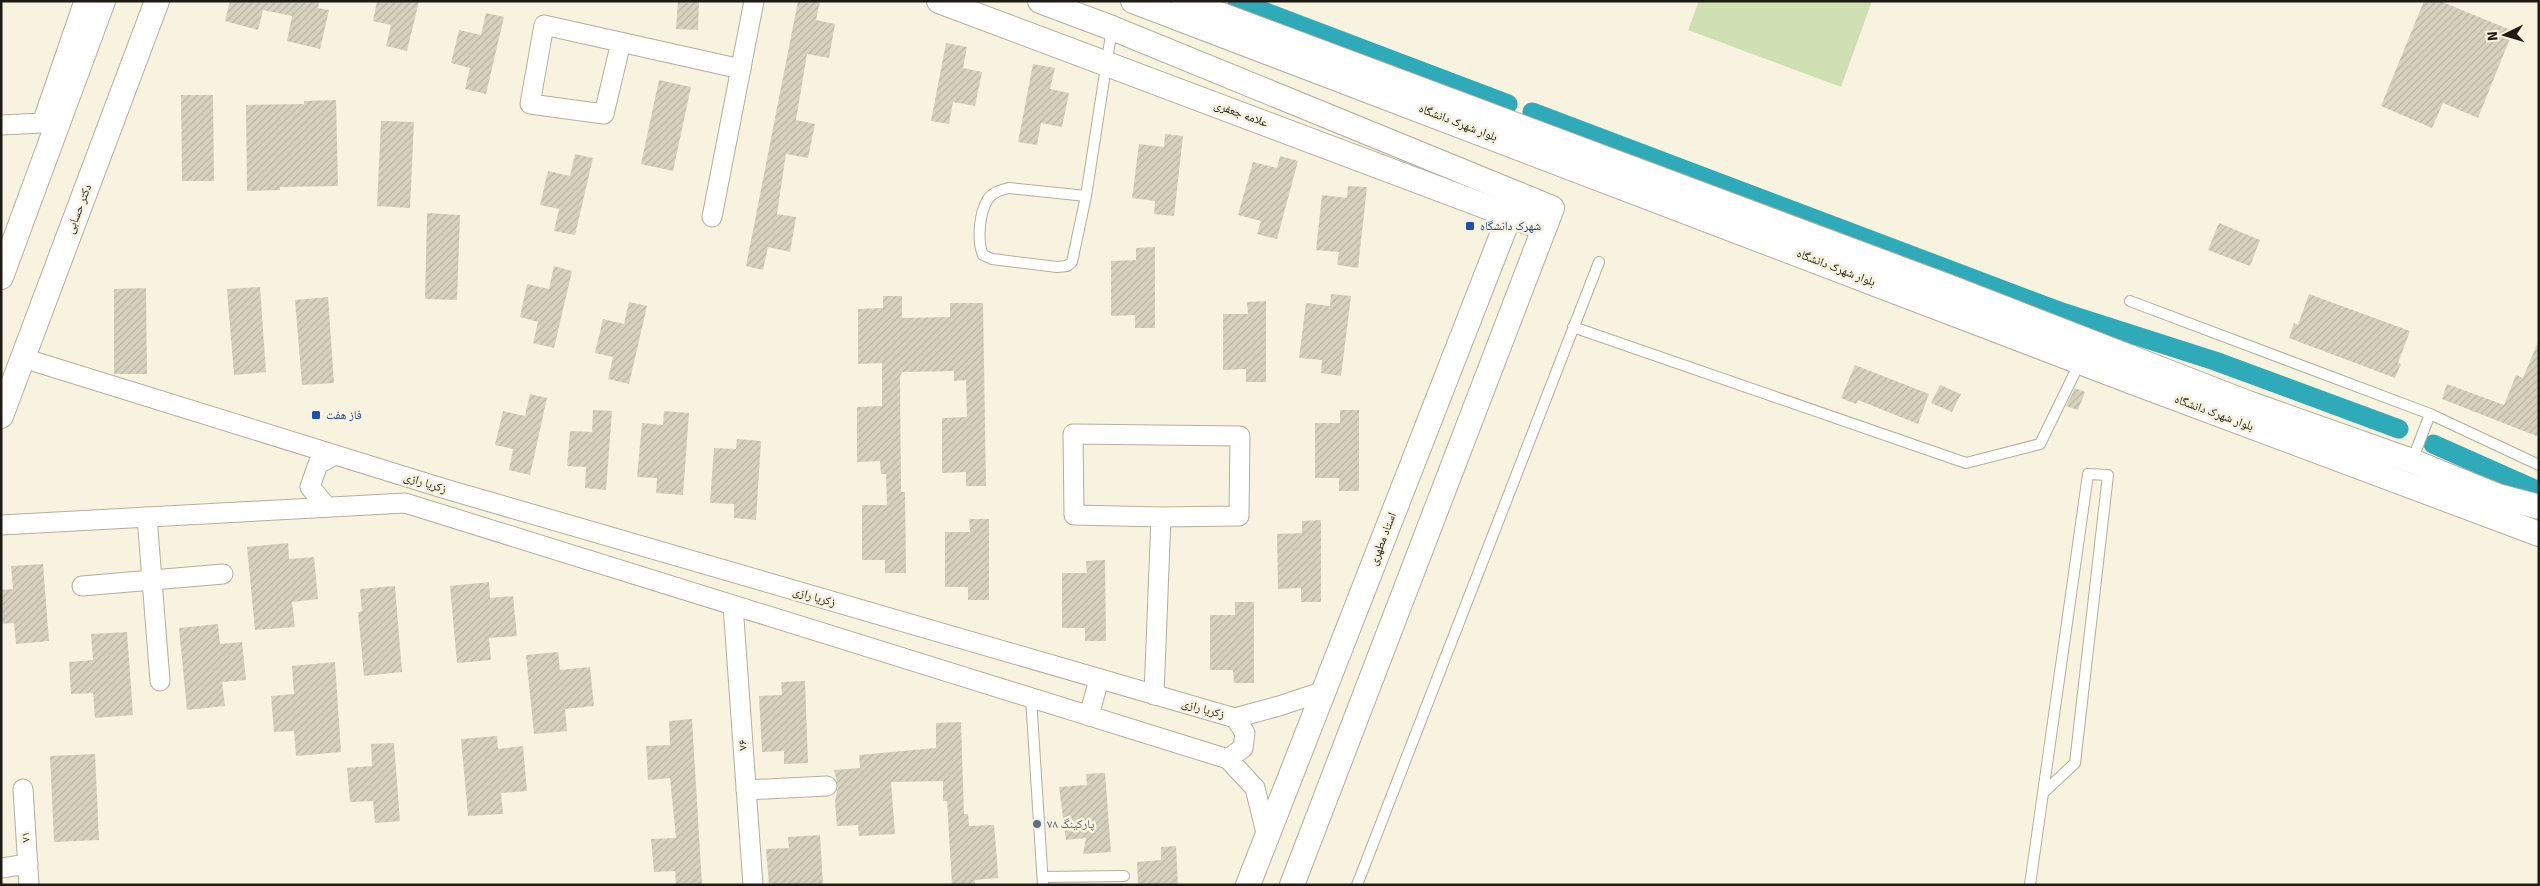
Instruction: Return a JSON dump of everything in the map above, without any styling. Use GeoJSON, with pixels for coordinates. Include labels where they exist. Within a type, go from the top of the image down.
{"type":"FeatureCollection","features":[{"type":"Feature","properties":{"kind":"street"},"geometry":{"type":"LineString","coordinates":[[1,126],[42,123],[84,1]]}},
{"type":"Feature","properties":{"kind":"street"},"geometry":{"type":"LineString","coordinates":[[1,277],[103,1]]}},
{"type":"Feature","properties":{"kind":"street","name":"دکتر حسابی"},"geometry":{"type":"LineString","coordinates":[[1,416],[158,1]]}},
{"type":"Feature","properties":{"kind":"street"},"geometry":{"type":"LineString","coordinates":[[712,217],[754,1]]}},
{"type":"Feature","properties":{"kind":"street","name":"علامه جعفری"},"geometry":{"type":"LineString","coordinates":[[939,1],[1106,64],[1514,204]]}},
{"type":"Feature","properties":{"kind":"street","name":"علامه جعفری"},"geometry":{"type":"LineString","coordinates":[[1040,1],[1112,28],[1547,218],[1292,885]]}},
{"type":"Feature","properties":{"kind":"street","name":"بلوار شهرک دانشگاه"},"geometry":{"type":"LineString","coordinates":[[1133,1],[2080,362],[2539,534]]}},
{"type":"Feature","properties":{"kind":"street","name":"بلوار شهرک دانشگاه"},"geometry":{"type":"LineString","coordinates":[[1184,1],[1952,288],[2248,402],[2412,461],[2498,496],[2539,507]]}},
{"type":"Feature","properties":{"kind":"street"},"geometry":{"type":"LineString","coordinates":[[621,42],[604,114],[530,104],[544,25],[621,42],[741,69]]}},
{"type":"Feature","properties":{"kind":"street","name":"استاد مطهری"},"geometry":{"type":"LineString","coordinates":[[1248,885],[1514,204]]}},
{"type":"Feature","properties":{"kind":"street","name":"زکریا رازی"},"geometry":{"type":"LineString","coordinates":[[1,524],[405,504],[1228,759],[1243,748],[1245,733],[1235,718],[782,588],[335,455],[23,358]]}},
{"type":"Feature","properties":{"kind":"street"},"geometry":{"type":"LineString","coordinates":[[1073,434],[1240,436],[1239,516],[1161,517],[1074,515],[1073,434]]}},
{"type":"Feature","properties":{"kind":"street"},"geometry":{"type":"LineString","coordinates":[[327,508],[310,486],[318,464],[335,455]]}},
{"type":"Feature","properties":{"kind":"street"},"geometry":{"type":"LineString","coordinates":[[2402,483],[2412,461]]}},
{"type":"Feature","properties":{"kind":"street"},"geometry":{"type":"LineString","coordinates":[[147,517],[160,681]]}},
{"type":"Feature","properties":{"kind":"street"},"geometry":{"type":"LineString","coordinates":[[1154,695],[1161,517]]}},
{"type":"Feature","properties":{"kind":"street"},"geometry":{"type":"LineString","coordinates":[[82,586],[223,574]]}},
{"type":"Feature","properties":{"kind":"street"},"geometry":{"type":"LineString","coordinates":[[773,618],[782,588]]}},
{"type":"Feature","properties":{"kind":"street","name":"۷۶"},"geometry":{"type":"LineString","coordinates":[[734,605],[753,885]]}},
{"type":"Feature","properties":{"kind":"street"},"geometry":{"type":"LineString","coordinates":[[1089,716],[1099,679]]}},
{"type":"Feature","properties":{"kind":"street"},"geometry":{"type":"LineString","coordinates":[[1235,718],[1280,706],[1324,691]]}},
{"type":"Feature","properties":{"kind":"street"},"geometry":{"type":"LineString","coordinates":[[1228,759],[1255,788],[1267,837]]}},
{"type":"Feature","properties":{"kind":"street"},"geometry":{"type":"LineString","coordinates":[[746,790],[827,786]]}},
{"type":"Feature","properties":{"kind":"street","name":"۷۱"},"geometry":{"type":"LineString","coordinates":[[23,789],[29,885]]}},
{"type":"Feature","properties":{"kind":"street"},"geometry":{"type":"LineString","coordinates":[[1,868],[28,864]]}},
{"type":"Feature","properties":{"kind":"lane"},"geometry":{"type":"LineString","coordinates":[[1086,196],[1009,188],[998,191],[989,198],[984,210],[979,245],[983,255],[992,259],[1067,266],[1072,262],[1086,196],[1112,28]]}},
{"type":"Feature","properties":{"kind":"lane"},"geometry":{"type":"LineString","coordinates":[[1357,885],[1599,262]]}},
{"type":"Feature","properties":{"kind":"lane"},"geometry":{"type":"LineString","coordinates":[[2130,301],[2430,414],[2539,465]]}},
{"type":"Feature","properties":{"kind":"lane"},"geometry":{"type":"LineString","coordinates":[[1573,327],[1966,463],[2040,444],[2080,362]]}},
{"type":"Feature","properties":{"kind":"lane"},"geometry":{"type":"LineString","coordinates":[[2412,461],[2430,414]]}},
{"type":"Feature","properties":{"kind":"lane"},"geometry":{"type":"LineString","coordinates":[[2030,885],[2088,474],[2108,475],[2075,763],[2043,793]]}},
{"type":"Feature","properties":{"kind":"lane"},"geometry":{"type":"LineString","coordinates":[[1031,698],[1043,881],[1124,876]]}},
{"type":"Feature","properties":{"kind":"green space"},"geometry":{"type":"Polygon","coordinates":[[[1699,1],[1872,1],[1841,87],[1688,30],[1699,1]]]}},
{"type":"Feature","properties":{"kind":"building"},"geometry":{"type":"Polygon","coordinates":[[[230,1],[319,1],[318,8],[329,10],[320,49],[287,41],[292,16],[263,10],[258,30],[225,21],[230,1]]]}},
{"type":"Feature","properties":{"kind":"building"},"geometry":{"type":"Polygon","coordinates":[[[377,1],[419,1],[407,51],[386,46],[391,25],[373,21],[377,1]]]}},
{"type":"Feature","properties":{"kind":"building"},"geometry":{"type":"Polygon","coordinates":[[[678,1],[699,1],[698,30],[676,29],[678,1]]]}},
{"type":"Feature","properties":{"kind":"building"},"geometry":{"type":"Polygon","coordinates":[[[798,1],[820,1],[816,20],[835,24],[829,58],[807,54],[796,120],[815,124],[808,158],[786,154],[777,214],[796,217],[790,252],[768,247],[763,270],[746,266],[798,1]]]}},
{"type":"Feature","properties":{"kind":"building"},"geometry":{"type":"Polygon","coordinates":[[[2424,1],[2440,1],[2513,31],[2478,118],[2443,103],[2432,128],[2381,106],[2424,1]]]}},
{"type":"Feature","properties":{"kind":"building"},"geometry":{"type":"Polygon","coordinates":[[[486,13],[504,17],[486,94],[465,89],[470,68],[451,63],[459,30],[481,35],[486,13]]]}},
{"type":"Feature","properties":{"kind":"building"},"geometry":{"type":"Polygon","coordinates":[[[946,43],[967,47],[963,68],[982,72],[975,106],[953,102],[949,124],[931,121],[946,43]]]}},
{"type":"Feature","properties":{"kind":"building"},"geometry":{"type":"Polygon","coordinates":[[[1033,64],[1055,68],[1050,89],[1069,93],[1062,127],[1041,123],[1037,145],[1018,142],[1033,64]]]}},
{"type":"Feature","properties":{"kind":"building"},"geometry":{"type":"Polygon","coordinates":[[[659,80],[691,87],[673,171],[641,164],[659,80]]]}},
{"type":"Feature","properties":{"kind":"building"},"geometry":{"type":"Polygon","coordinates":[[[181,95],[213,95],[214,181],[182,181],[181,95]]]}},
{"type":"Feature","properties":{"kind":"building"},"geometry":{"type":"Polygon","coordinates":[[[336,100],[338,186],[280,187],[280,190],[247,191],[246,105],[304,104],[304,101],[336,100]]]}},
{"type":"Feature","properties":{"kind":"building"},"geometry":{"type":"Polygon","coordinates":[[[381,121],[414,122],[410,208],[377,206],[381,121]]]}},
{"type":"Feature","properties":{"kind":"building"},"geometry":{"type":"Polygon","coordinates":[[[1165,134],[1183,136],[1174,216],[1154,214],[1155,201],[1132,198],[1139,144],[1164,147],[1165,134]]]}},
{"type":"Feature","properties":{"kind":"building"},"geometry":{"type":"Polygon","coordinates":[[[575,154],[593,158],[575,235],[554,231],[559,209],[540,205],[548,171],[570,176],[575,154]]]}},
{"type":"Feature","properties":{"kind":"building"},"geometry":{"type":"Polygon","coordinates":[[[1280,156],[1298,161],[1277,239],[1257,234],[1261,221],[1238,215],[1253,162],[1277,168],[1280,156]]]}},
{"type":"Feature","properties":{"kind":"building"},"geometry":{"type":"Polygon","coordinates":[[[1348,186],[1367,187],[1358,268],[1337,265],[1339,252],[1316,250],[1322,195],[1347,198],[1348,186]]]}},
{"type":"Feature","properties":{"kind":"building"},"geometry":{"type":"Polygon","coordinates":[[[427,213],[460,215],[457,300],[425,299],[427,213]]]}},
{"type":"Feature","properties":{"kind":"building"},"geometry":{"type":"Polygon","coordinates":[[[2219,223],[2260,240],[2250,266],[2208,250],[2219,223]]]}},
{"type":"Feature","properties":{"kind":"building"},"geometry":{"type":"Polygon","coordinates":[[[1155,247],[1155,328],[1135,328],[1135,315],[1111,316],[1111,261],[1136,260],[1136,248],[1155,247]]]}},
{"type":"Feature","properties":{"kind":"building"},"geometry":{"type":"Polygon","coordinates":[[[554,266],[572,271],[554,348],[533,343],[538,322],[520,317],[527,284],[549,289],[554,266]]]}},
{"type":"Feature","properties":{"kind":"building"},"geometry":{"type":"Polygon","coordinates":[[[260,287],[266,372],[234,375],[227,289],[260,287]]]}},
{"type":"Feature","properties":{"kind":"building"},"geometry":{"type":"Polygon","coordinates":[[[146,288],[147,374],[114,374],[114,289],[146,288]]]}},
{"type":"Feature","properties":{"kind":"building"},"geometry":{"type":"Polygon","coordinates":[[[1331,294],[1351,296],[1341,376],[1321,373],[1322,360],[1299,358],[1306,303],[1330,306],[1331,294]]]}},
{"type":"Feature","properties":{"kind":"building"},"geometry":{"type":"Polygon","coordinates":[[[2309,294],[2410,331],[2398,363],[2401,364],[2395,378],[2289,338],[2294,323],[2298,325],[2309,294]]]}},
{"type":"Feature","properties":{"kind":"building"},"geometry":{"type":"Polygon","coordinates":[[[883,296],[902,296],[902,318],[950,317],[950,303],[983,303],[986,486],[966,486],[966,472],[942,473],[942,418],[967,417],[966,380],[954,381],[954,371],[902,372],[900,377],[901,492],[905,492],[906,573],[885,573],[885,560],[862,560],[862,505],[887,505],[886,474],[881,474],[880,461],[857,462],[857,407],[882,406],[882,363],[858,364],[858,309],[883,308],[883,296]]]}},
{"type":"Feature","properties":{"kind":"building"},"geometry":{"type":"Polygon","coordinates":[[[328,297],[334,383],[302,385],[295,300],[328,297]]]}},
{"type":"Feature","properties":{"kind":"building"},"geometry":{"type":"Polygon","coordinates":[[[1266,301],[1266,382],[1246,382],[1246,369],[1223,370],[1223,314],[1248,314],[1247,302],[1266,301]]]}},
{"type":"Feature","properties":{"kind":"building"},"geometry":{"type":"Polygon","coordinates":[[[629,302],[647,306],[629,384],[608,379],[613,357],[595,353],[603,319],[624,324],[629,302]]]}},
{"type":"Feature","properties":{"kind":"building"},"geometry":{"type":"Polygon","coordinates":[[[2538,342],[2539,437],[2442,399],[2447,384],[2504,405],[2516,375],[2523,378],[2538,342]]]}},
{"type":"Feature","properties":{"kind":"building"},"geometry":{"type":"Polygon","coordinates":[[[1855,365],[1929,394],[1918,424],[1858,400],[1856,404],[1841,398],[1855,365]]]}},
{"type":"Feature","properties":{"kind":"building"},"geometry":{"type":"Polygon","coordinates":[[[1940,385],[1961,394],[1952,412],[1931,403],[1940,385]]]}},
{"type":"Feature","properties":{"kind":"building"},"geometry":{"type":"Polygon","coordinates":[[[2075,388],[2085,392],[2078,410],[2066,406],[2075,388]]]}},
{"type":"Feature","properties":{"kind":"building"},"geometry":{"type":"Polygon","coordinates":[[[530,394],[547,398],[530,475],[509,470],[513,449],[495,445],[503,411],[525,416],[530,394]]]}},
{"type":"Feature","properties":{"kind":"building"},"geometry":{"type":"Polygon","coordinates":[[[593,410],[612,411],[606,490],[585,488],[586,467],[567,466],[570,431],[592,432],[593,410]]]}},
{"type":"Feature","properties":{"kind":"building"},"geometry":{"type":"Polygon","coordinates":[[[1340,410],[1359,410],[1359,491],[1339,491],[1339,478],[1315,478],[1315,423],[1340,423],[1340,410]]]}},
{"type":"Feature","properties":{"kind":"building"},"geometry":{"type":"Polygon","coordinates":[[[664,411],[689,413],[683,495],[656,493],[657,478],[637,477],[642,423],[663,425],[664,411]]]}},
{"type":"Feature","properties":{"kind":"building"},"geometry":{"type":"Polygon","coordinates":[[[737,439],[761,441],[756,520],[734,518],[734,504],[710,503],[714,448],[736,449],[737,439]]]}},
{"type":"Feature","properties":{"kind":"building"},"geometry":{"type":"Polygon","coordinates":[[[969,519],[989,519],[989,600],[968,600],[968,587],[945,587],[945,532],[970,532],[969,519]]]}},
{"type":"Feature","properties":{"kind":"building"},"geometry":{"type":"Polygon","coordinates":[[[1321,520],[1321,602],[1301,602],[1301,588],[1278,589],[1277,534],[1302,533],[1302,521],[1321,520]]]}},
{"type":"Feature","properties":{"kind":"building"},"geometry":{"type":"Polygon","coordinates":[[[288,543],[289,559],[314,557],[318,599],[292,602],[295,627],[255,630],[247,547],[288,543]]]}},
{"type":"Feature","properties":{"kind":"building"},"geometry":{"type":"Polygon","coordinates":[[[1105,560],[1106,641],[1085,641],[1085,628],[1062,628],[1062,573],[1087,573],[1086,561],[1105,560]]]}},
{"type":"Feature","properties":{"kind":"building"},"geometry":{"type":"Polygon","coordinates":[[[43,564],[49,641],[16,644],[14,623],[1,624],[1,590],[13,589],[11,566],[43,564]]]}},
{"type":"Feature","properties":{"kind":"building"},"geometry":{"type":"Polygon","coordinates":[[[489,582],[490,598],[513,596],[517,636],[489,638],[491,660],[457,663],[450,586],[489,582]]]}},
{"type":"Feature","properties":{"kind":"building"},"geometry":{"type":"Polygon","coordinates":[[[395,586],[402,672],[364,676],[358,612],[362,611],[360,589],[395,586]]]}},
{"type":"Feature","properties":{"kind":"building"},"geometry":{"type":"Polygon","coordinates":[[[1235,602],[1254,602],[1254,683],[1234,683],[1233,670],[1210,670],[1210,615],[1235,615],[1235,602]]]}},
{"type":"Feature","properties":{"kind":"building"},"geometry":{"type":"Polygon","coordinates":[[[218,624],[220,644],[242,642],[246,680],[222,682],[225,706],[187,710],[179,628],[218,624]]]}},
{"type":"Feature","properties":{"kind":"building"},"geometry":{"type":"Polygon","coordinates":[[[127,632],[133,715],[95,718],[93,693],[71,694],[69,662],[93,660],[91,634],[127,632]]]}},
{"type":"Feature","properties":{"kind":"building"},"geometry":{"type":"Polygon","coordinates":[[[558,652],[560,670],[590,667],[594,706],[565,709],[567,731],[534,734],[526,655],[558,652]]]}},
{"type":"Feature","properties":{"kind":"building"},"geometry":{"type":"Polygon","coordinates":[[[335,662],[341,752],[296,756],[294,731],[274,732],[271,696],[294,694],[292,666],[335,662]]]}},
{"type":"Feature","properties":{"kind":"building"},"geometry":{"type":"Polygon","coordinates":[[[805,681],[808,763],[784,764],[784,751],[762,752],[759,696],[782,695],[781,682],[805,681]]]}},
{"type":"Feature","properties":{"kind":"building"},"geometry":{"type":"Polygon","coordinates":[[[692,719],[702,885],[676,885],[675,871],[654,872],[651,839],[676,838],[670,778],[648,780],[646,746],[670,745],[669,721],[692,719]]]}},
{"type":"Feature","properties":{"kind":"building"},"geometry":{"type":"Polygon","coordinates":[[[961,722],[964,814],[968,814],[969,826],[994,825],[997,859],[998,878],[975,880],[975,885],[952,885],[947,801],[943,801],[943,781],[891,782],[895,834],[859,836],[858,825],[837,826],[835,801],[838,786],[834,770],[860,768],[859,755],[936,748],[936,723],[961,722]]]}},
{"type":"Feature","properties":{"kind":"building"},"geometry":{"type":"Polygon","coordinates":[[[497,736],[498,749],[523,746],[527,791],[501,793],[503,814],[468,816],[461,739],[497,736]]]}},
{"type":"Feature","properties":{"kind":"building"},"geometry":{"type":"Polygon","coordinates":[[[394,743],[400,821],[375,823],[373,801],[350,802],[347,768],[372,766],[371,744],[394,743]]]}},
{"type":"Feature","properties":{"kind":"building"},"geometry":{"type":"Polygon","coordinates":[[[95,754],[99,840],[54,842],[50,756],[95,754]]]}},
{"type":"Feature","properties":{"kind":"building"},"geometry":{"type":"Polygon","coordinates":[[[1105,773],[1111,852],[1083,854],[1086,838],[1066,840],[1059,787],[1087,785],[1086,774],[1105,773]]]}},
{"type":"Feature","properties":{"kind":"building"},"geometry":{"type":"Polygon","coordinates":[[[820,835],[823,885],[769,885],[766,849],[789,848],[788,837],[820,835]]]}},
{"type":"Feature","properties":{"kind":"building"},"geometry":{"type":"Polygon","coordinates":[[[1176,846],[1178,885],[1138,884],[1137,862],[1161,860],[1161,847],[1176,846]]]}},
{"type":"Feature","properties":{"kind":"waterway"},"geometry":{"type":"LineString","coordinates":[[1237,1],[1508,104]]}},
{"type":"Feature","properties":{"kind":"waterway"},"geometry":{"type":"LineString","coordinates":[[1532,112],[2059,311],[2215,361],[2399,429]]}},
{"type":"Feature","properties":{"kind":"waterway"},"geometry":{"type":"LineString","coordinates":[[2433,444],[2539,491]]}},
{"type":"Feature","properties":{"kind":"place","name":"شهرک دانشگاه"},"geometry":{"type":"Point","coordinates":[1470,226]}},
{"type":"Feature","properties":{"kind":"place","name":"فاز هفت"},"geometry":{"type":"Point","coordinates":[316,415]}},
{"type":"Feature","properties":{"kind":"place","name":"پارکینگ ۷۸"},"geometry":{"type":"Point","coordinates":[1037,824]}}]}
